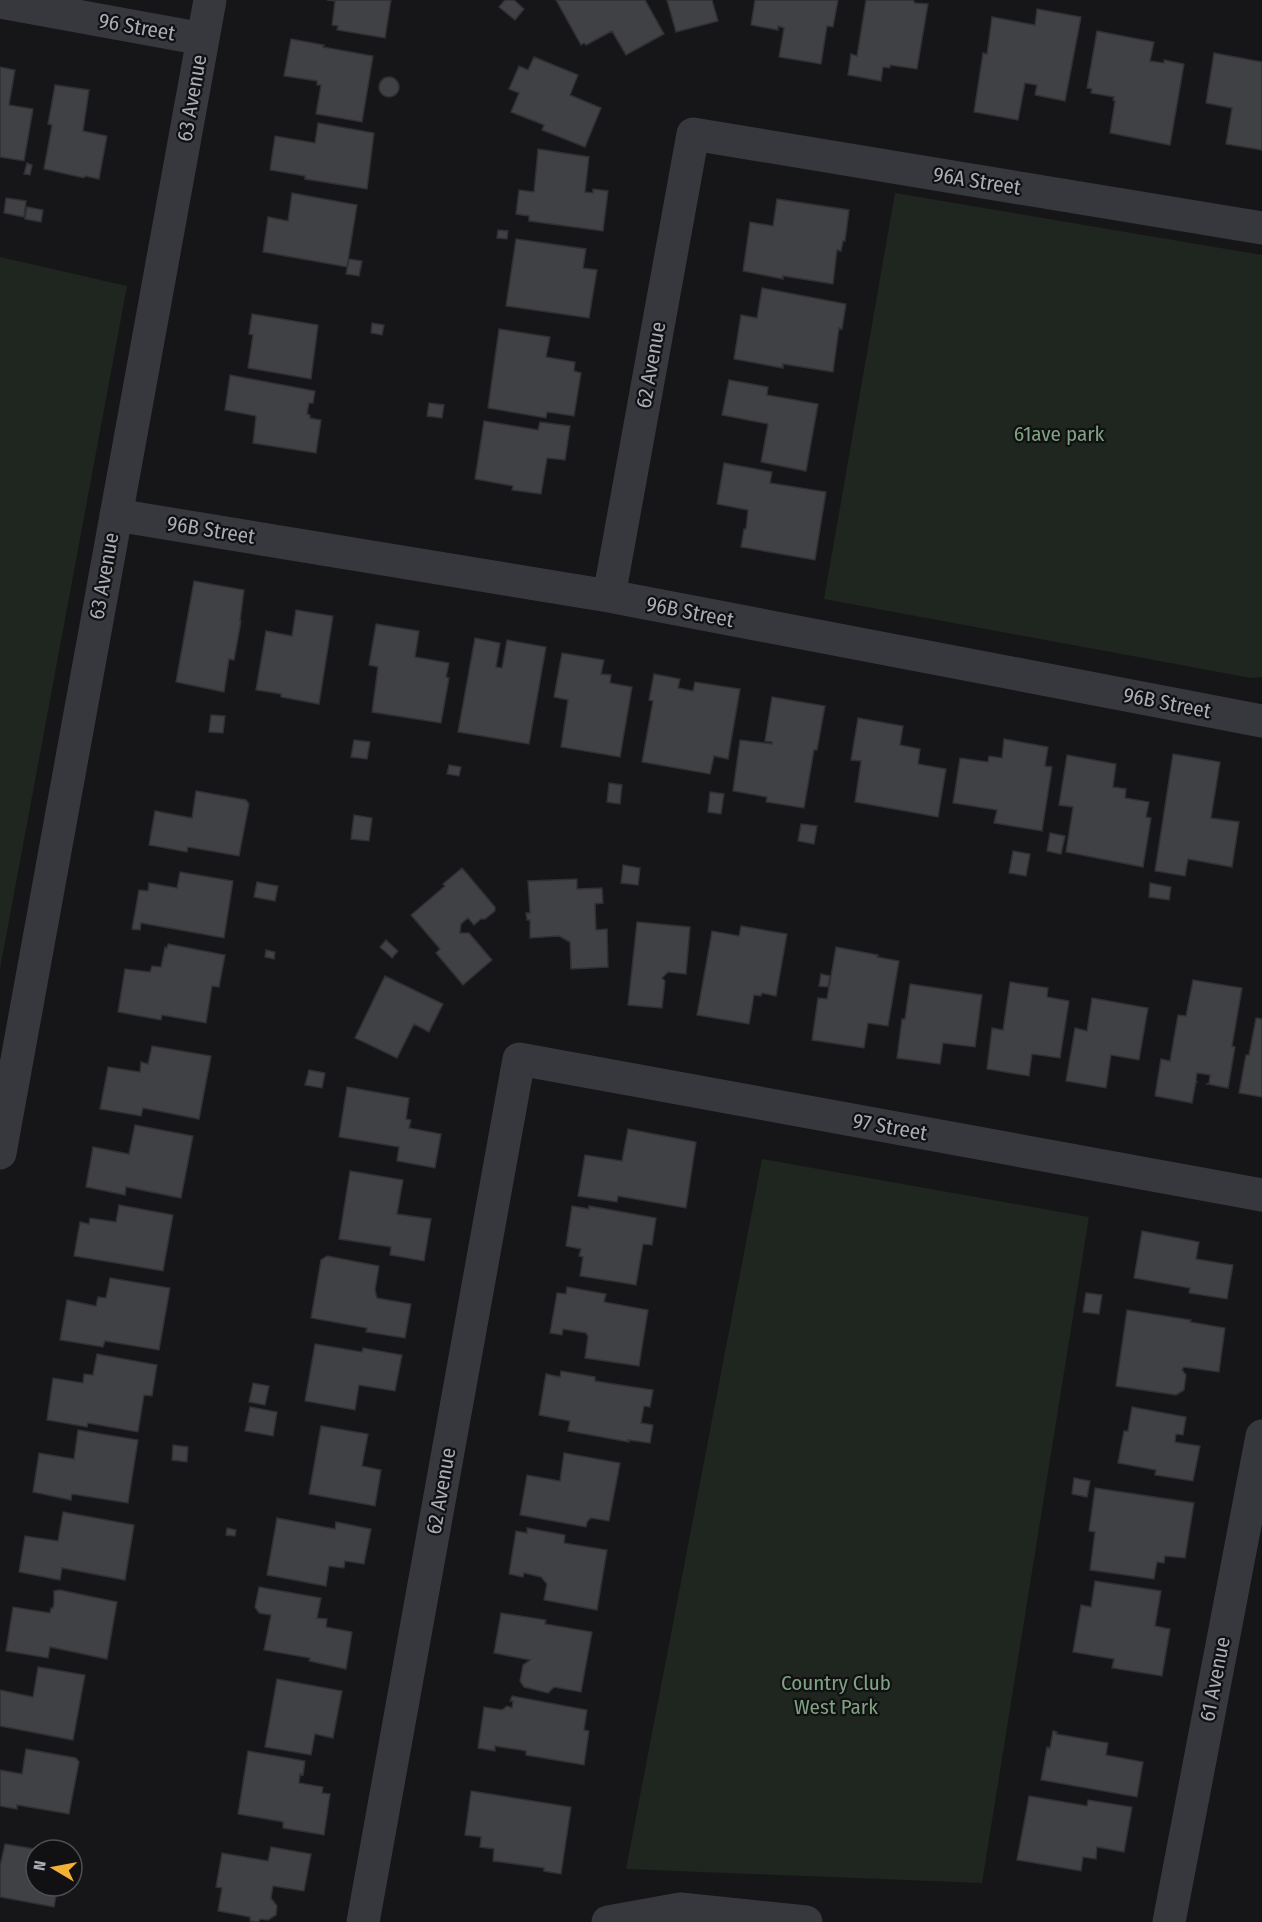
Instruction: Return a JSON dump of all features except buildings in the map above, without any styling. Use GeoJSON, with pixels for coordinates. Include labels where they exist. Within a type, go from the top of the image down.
{"type":"FeatureCollection","features":[{"type":"Feature","properties":{"kind":"street","name":"63 Avenue"},"geometry":{"type":"LineString","coordinates":[[0,1153],[210,0]]}},
{"type":"Feature","properties":{"kind":"street","name":"96 Street"},"geometry":{"type":"LineString","coordinates":[[0,3],[203,39]]}},
{"type":"Feature","properties":{"kind":"street","name":"96A Street"},"geometry":{"type":"LineString","coordinates":[[693,134],[1262,228]]}},
{"type":"Feature","properties":{"kind":"street","name":"62 Avenue"},"geometry":{"type":"LineString","coordinates":[[609,596],[693,134]]}},
{"type":"Feature","properties":{"kind":"street","name":"96B Street"},"geometry":{"type":"LineString","coordinates":[[116,514],[609,596],[1262,721]]}},
{"type":"Feature","properties":{"kind":"street","name":"62 Avenue"},"geometry":{"type":"LineString","coordinates":[[363,1922],[519,1059]]}},
{"type":"Feature","properties":{"kind":"street","name":"97 Street"},"geometry":{"type":"LineString","coordinates":[[519,1059],[1262,1195]]}},
{"type":"Feature","properties":{"kind":"street","name":"61 Avenue"},"geometry":{"type":"LineString","coordinates":[[1169,1922],[1262,1436]]}},
{"type":"Feature","properties":{"kind":"street"},"geometry":{"type":"LineString","coordinates":[[608,1922],[680,1909],[806,1922]]}},
{"type":"Feature","properties":{"kind":"green space","name":"61ave park"},"geometry":{"type":"Polygon","coordinates":[[[895,193],[1262,255],[1262,677],[1251,678],[824,599],[895,193]]]}},
{"type":"Feature","properties":{"kind":"green space"},"geometry":{"type":"Polygon","coordinates":[[[0,257],[127,286],[0,969],[0,257]]]}},
{"type":"Feature","properties":{"kind":"green space","name":"Country Club West Park"},"geometry":{"type":"Polygon","coordinates":[[[762,1159],[1089,1217],[982,1883],[626,1869],[762,1159]]]}}]}
